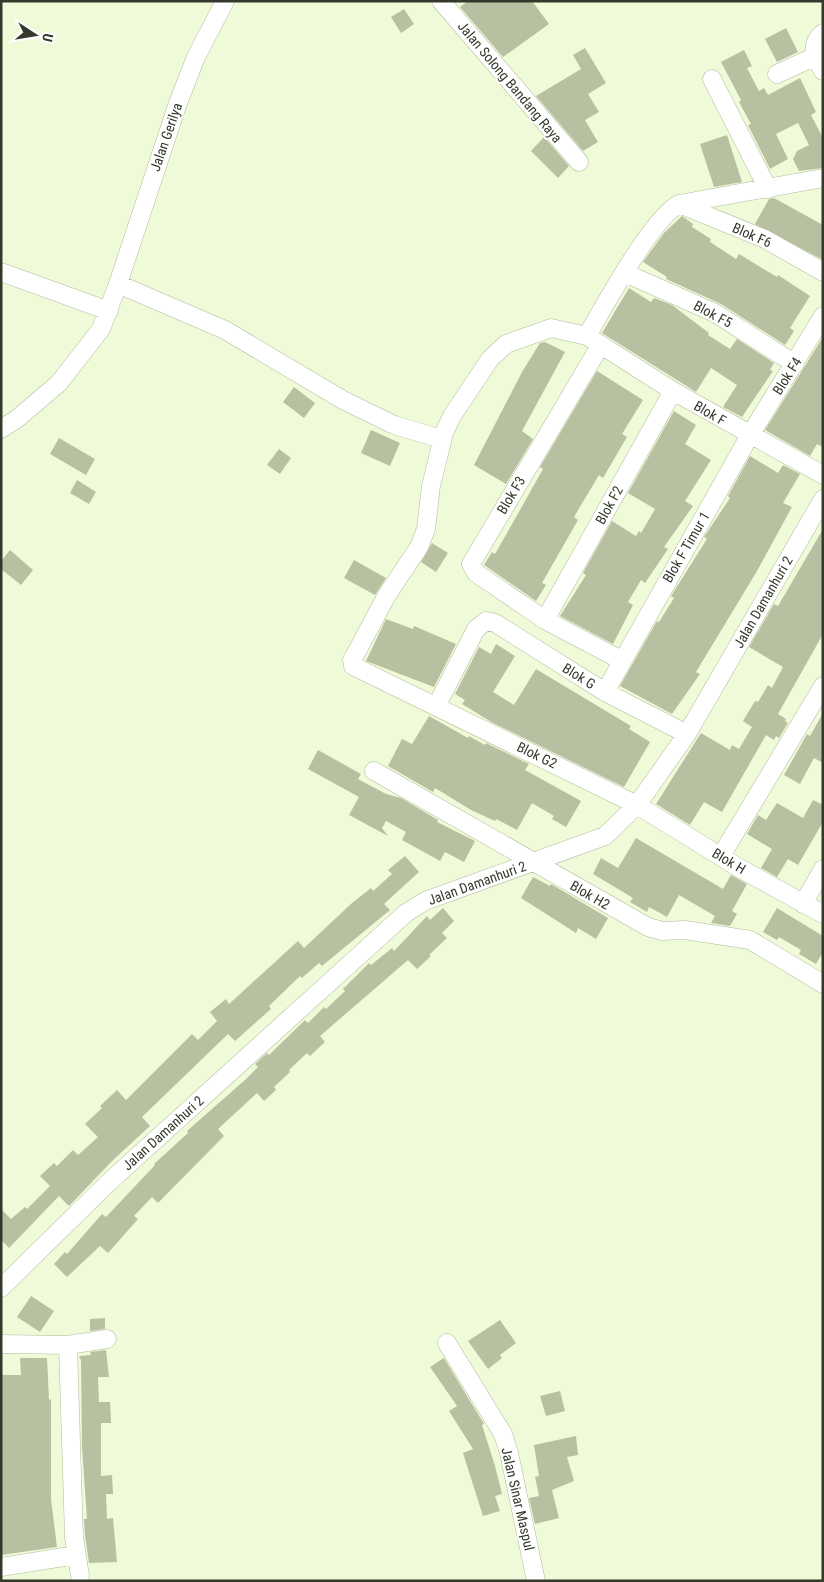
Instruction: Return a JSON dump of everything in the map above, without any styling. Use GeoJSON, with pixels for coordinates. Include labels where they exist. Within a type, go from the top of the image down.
{"type":"FeatureCollection","features":[{"type":"Feature","properties":{"kind":"street","name":"Jalan Gerilya"},"geometry":{"type":"LineString","coordinates":[[1,429],[18,418],[59,383],[101,329],[119,281],[178,103],[196,58],[225,1]]}},
{"type":"Feature","properties":{"kind":"street","name":"Jalan Solong Bandang Raya"},"geometry":{"type":"LineString","coordinates":[[441,1],[579,162]]}},
{"type":"Feature","properties":{"kind":"street"},"geometry":{"type":"LineString","coordinates":[[777,74],[819,64],[815,41],[823,33]]}},
{"type":"Feature","properties":{"kind":"street"},"geometry":{"type":"LineString","coordinates":[[712,79],[768,189]]}},
{"type":"Feature","properties":{"kind":"street"},"geometry":{"type":"LineString","coordinates":[[594,341],[625,273],[661,218],[679,204],[823,178]]}},
{"type":"Feature","properties":{"kind":"street","name":"Blok F6"},"geometry":{"type":"LineString","coordinates":[[679,204],[765,239],[823,272]]}},
{"type":"Feature","properties":{"kind":"street"},"geometry":{"type":"LineString","coordinates":[[1,272],[109,310]]}},
{"type":"Feature","properties":{"kind":"street","name":"Blok F5"},"geometry":{"type":"LineString","coordinates":[[625,273],[715,313],[795,364]]}},
{"type":"Feature","properties":{"kind":"street"},"geometry":{"type":"LineString","coordinates":[[119,281],[225,330],[343,400],[394,425],[442,439]]}},
{"type":"Feature","properties":{"kind":"street","name":"Blok F4"},"geometry":{"type":"LineString","coordinates":[[750,435],[823,316]]}},
{"type":"Feature","properties":{"kind":"street","name":"Blok F"},"geometry":{"type":"LineString","coordinates":[[442,439],[452,416],[497,350],[506,344],[551,328],[594,341],[673,391],[823,475]]}},
{"type":"Feature","properties":{"kind":"street","name":"Blok F3"},"geometry":{"type":"LineString","coordinates":[[545,620],[476,573],[470,564],[594,341]]}},
{"type":"Feature","properties":{"kind":"street","name":"Blok F2"},"geometry":{"type":"LineString","coordinates":[[545,620],[673,391]]}},
{"type":"Feature","properties":{"kind":"street","name":"Blok F Timur 1"},"geometry":{"type":"LineString","coordinates":[[605,692],[621,660],[750,435]]}},
{"type":"Feature","properties":{"kind":"street","name":"Blok G2"},"geometry":{"type":"LineString","coordinates":[[442,439],[431,486],[426,530],[419,547],[387,595],[352,660],[353,666],[637,805]]}},
{"type":"Feature","properties":{"kind":"street","name":"Jalan Damanhuri 2"},"geometry":{"type":"LineString","coordinates":[[1,1288],[109,1182],[406,913],[425,901],[605,836],[616,828],[637,805],[687,734],[823,499]]}},
{"type":"Feature","properties":{"kind":"street"},"geometry":{"type":"LineString","coordinates":[[545,620],[621,660]]}},
{"type":"Feature","properties":{"kind":"street","name":"Blok G"},"geometry":{"type":"LineString","coordinates":[[436,705],[476,629],[486,621],[495,624],[605,692],[687,734]]}},
{"type":"Feature","properties":{"kind":"street"},"geometry":{"type":"LineString","coordinates":[[721,856],[823,686]]}},
{"type":"Feature","properties":{"kind":"street","name":"Blok H2"},"geometry":{"type":"LineString","coordinates":[[374,771],[648,927],[662,931],[685,930],[750,940],[823,984]]}},
{"type":"Feature","properties":{"kind":"street","name":"Blok H"},"geometry":{"type":"LineString","coordinates":[[637,805],[721,856],[823,914]]}},
{"type":"Feature","properties":{"kind":"street"},"geometry":{"type":"LineString","coordinates":[[803,904],[823,869]]}},
{"type":"Feature","properties":{"kind":"street"},"geometry":{"type":"LineString","coordinates":[[1,1344],[68,1344],[107,1339]]}},
{"type":"Feature","properties":{"kind":"street","name":"Jalan Sinar Maspul"},"geometry":{"type":"LineString","coordinates":[[447,1343],[503,1434],[509,1452],[536,1581]]}},
{"type":"Feature","properties":{"kind":"street"},"geometry":{"type":"LineString","coordinates":[[68,1344],[76,1555],[80,1576]]}},
{"type":"Feature","properties":{"kind":"street"},"geometry":{"type":"LineString","coordinates":[[1,1567],[76,1555]]}},
{"type":"Feature","properties":{"kind":"building"},"geometry":{"type":"Polygon","coordinates":[[[468,1],[532,1],[549,24],[503,57],[460,7],[468,1]]]}},
{"type":"Feature","properties":{"kind":"building"},"geometry":{"type":"Polygon","coordinates":[[[404,9],[414,24],[401,33],[391,17],[404,9]]]}},
{"type":"Feature","properties":{"kind":"building"},"geometry":{"type":"Polygon","coordinates":[[[786,28],[798,52],[777,62],[765,39],[786,28]]]}},
{"type":"Feature","properties":{"kind":"building"},"geometry":{"type":"Polygon","coordinates":[[[585,48],[606,83],[588,94],[599,112],[585,120],[598,142],[583,151],[536,96],[581,69],[573,55],[585,48]]]}},
{"type":"Feature","properties":{"kind":"building"},"geometry":{"type":"Polygon","coordinates":[[[744,50],[752,66],[747,68],[759,91],[764,88],[768,95],[800,78],[816,112],[811,115],[823,138],[823,168],[799,171],[793,159],[797,151],[809,145],[798,123],[776,134],[788,159],[770,169],[748,125],[751,124],[739,102],[741,100],[721,62],[744,50]]]}},
{"type":"Feature","properties":{"kind":"building"},"geometry":{"type":"Polygon","coordinates":[[[727,135],[742,182],[714,187],[700,144],[727,135]]]}},
{"type":"Feature","properties":{"kind":"building"},"geometry":{"type":"Polygon","coordinates":[[[544,137],[569,166],[558,178],[531,151],[544,137]]]}},
{"type":"Feature","properties":{"kind":"building"},"geometry":{"type":"Polygon","coordinates":[[[774,198],[823,225],[823,260],[755,224],[769,199],[774,198]]]}},
{"type":"Feature","properties":{"kind":"building"},"geometry":{"type":"Polygon","coordinates":[[[682,216],[693,224],[692,227],[711,239],[710,242],[736,259],[739,254],[777,277],[778,275],[810,296],[790,328],[794,331],[785,345],[721,304],[666,279],[667,277],[643,262],[664,233],[682,216]]]}},
{"type":"Feature","properties":{"kind":"building"},"geometry":{"type":"Polygon","coordinates":[[[629,288],[651,302],[654,298],[672,305],[709,333],[708,335],[730,349],[737,339],[774,363],[770,370],[773,371],[742,417],[723,407],[737,385],[711,368],[696,392],[602,333],[629,288]]]}},
{"type":"Feature","properties":{"kind":"building"},"geometry":{"type":"Polygon","coordinates":[[[823,337],[823,447],[817,444],[810,456],[765,430],[823,337]]]}},
{"type":"Feature","properties":{"kind":"building"},"geometry":{"type":"Polygon","coordinates":[[[545,342],[565,352],[522,431],[533,439],[506,484],[474,465],[522,372],[540,343],[545,342]]]}},
{"type":"Feature","properties":{"kind":"building"},"geometry":{"type":"Polygon","coordinates":[[[597,371],[643,400],[622,434],[627,437],[603,478],[599,475],[574,517],[578,520],[542,583],[546,585],[536,601],[484,565],[492,552],[495,554],[543,469],[540,467],[597,371]]]}},
{"type":"Feature","properties":{"kind":"building"},"geometry":{"type":"Polygon","coordinates":[[[294,387],[315,403],[304,418],[283,402],[294,387]]]}},
{"type":"Feature","properties":{"kind":"building"},"geometry":{"type":"Polygon","coordinates":[[[674,411],[696,425],[685,444],[711,460],[685,501],[693,506],[664,547],[668,549],[645,583],[641,580],[628,602],[633,605],[613,644],[560,616],[586,575],[583,573],[612,521],[636,536],[639,531],[641,533],[655,509],[628,493],[674,411]]]}},
{"type":"Feature","properties":{"kind":"building"},"geometry":{"type":"Polygon","coordinates":[[[371,430],[400,443],[390,466],[361,453],[371,430]]]}},
{"type":"Feature","properties":{"kind":"building"},"geometry":{"type":"Polygon","coordinates":[[[59,438],[95,459],[86,475],[50,454],[59,438]]]}},
{"type":"Feature","properties":{"kind":"building"},"geometry":{"type":"Polygon","coordinates":[[[279,449],[291,458],[280,474],[267,465],[279,449]]]}},
{"type":"Feature","properties":{"kind":"building"},"geometry":{"type":"Polygon","coordinates":[[[750,456],[778,473],[783,465],[800,474],[783,503],[792,507],[757,571],[696,672],[700,674],[672,714],[620,686],[657,621],[659,622],[674,598],[671,596],[707,539],[704,537],[730,498],[728,496],[750,456]]]}},
{"type":"Feature","properties":{"kind":"building"},"geometry":{"type":"Polygon","coordinates":[[[77,480],[96,492],[89,504],[70,493],[77,480]]]}},
{"type":"Feature","properties":{"kind":"building"},"geometry":{"type":"Polygon","coordinates":[[[823,529],[823,634],[778,714],[786,719],[785,721],[788,723],[779,738],[776,736],[774,740],[766,735],[722,812],[704,802],[690,825],[656,804],[701,733],[730,750],[732,745],[739,749],[752,727],[743,721],[755,701],[758,702],[768,685],[772,688],[783,667],[749,647],[774,604],[778,606],[823,529]]]}},
{"type":"Feature","properties":{"kind":"building"},"geometry":{"type":"Polygon","coordinates":[[[432,543],[448,553],[436,572],[421,562],[432,543]]]}},
{"type":"Feature","properties":{"kind":"building"},"geometry":{"type":"Polygon","coordinates":[[[10,550],[33,570],[21,585],[1,569],[1,561],[10,550]]]}},
{"type":"Feature","properties":{"kind":"building"},"geometry":{"type":"Polygon","coordinates":[[[354,560],[386,578],[375,595],[344,578],[354,560]]]}},
{"type":"Feature","properties":{"kind":"building"},"geometry":{"type":"Polygon","coordinates":[[[386,619],[413,629],[414,626],[456,644],[434,687],[366,661],[386,619]]]}},
{"type":"Feature","properties":{"kind":"building"},"geometry":{"type":"Polygon","coordinates":[[[496,644],[515,656],[493,692],[514,705],[536,669],[631,726],[629,729],[650,742],[624,787],[493,723],[462,704],[465,700],[455,694],[479,647],[491,654],[496,644]]]}},
{"type":"Feature","properties":{"kind":"building"},"geometry":{"type":"Polygon","coordinates":[[[823,713],[823,763],[814,758],[800,784],[784,775],[807,734],[810,736],[823,713]]]}},
{"type":"Feature","properties":{"kind":"building"},"geometry":{"type":"Polygon","coordinates":[[[429,716],[468,738],[469,736],[485,745],[486,743],[529,764],[525,770],[581,801],[566,827],[552,819],[554,816],[532,803],[517,830],[496,819],[495,821],[471,810],[435,788],[433,792],[388,766],[402,739],[412,744],[429,716]]]}},
{"type":"Feature","properties":{"kind":"building"},"geometry":{"type":"Polygon","coordinates":[[[318,750],[361,774],[358,779],[386,794],[401,798],[438,820],[437,822],[475,841],[464,862],[445,852],[440,861],[402,840],[406,832],[386,821],[382,828],[388,836],[349,815],[359,797],[308,769],[318,750]]]}},
{"type":"Feature","properties":{"kind":"building"},"geometry":{"type":"Polygon","coordinates":[[[813,800],[823,805],[823,822],[798,865],[788,859],[777,877],[761,868],[772,849],[747,834],[758,815],[766,820],[777,803],[803,818],[813,800]]]}},
{"type":"Feature","properties":{"kind":"building"},"geometry":{"type":"Polygon","coordinates":[[[636,838],[723,889],[731,875],[747,884],[732,911],[737,914],[730,926],[711,923],[715,916],[679,895],[667,917],[649,907],[647,912],[630,902],[633,898],[593,874],[601,858],[618,868],[636,838]]]}},
{"type":"Feature","properties":{"kind":"building"},"geometry":{"type":"Polygon","coordinates":[[[405,856],[419,872],[384,904],[390,910],[322,966],[319,963],[302,978],[300,976],[269,1006],[271,1009],[235,1041],[228,1034],[142,1117],[150,1126],[112,1161],[69,1206],[59,1196],[9,1248],[1,1240],[1,1209],[11,1219],[25,1207],[27,1209],[50,1186],[40,1176],[54,1163],[57,1166],[73,1150],[78,1155],[98,1137],[85,1124],[102,1108],[100,1106],[117,1090],[126,1100],[192,1034],[198,1040],[217,1021],[210,1012],[226,999],[229,1004],[298,941],[304,948],[352,903],[371,888],[373,891],[392,874],[388,870],[405,856]]]}},
{"type":"Feature","properties":{"kind":"building"},"geometry":{"type":"Polygon","coordinates":[[[533,877],[550,886],[551,884],[608,918],[596,939],[578,928],[576,933],[521,898],[533,877]]]}},
{"type":"Feature","properties":{"kind":"building"},"geometry":{"type":"Polygon","coordinates":[[[443,908],[454,921],[442,933],[447,938],[429,955],[431,956],[417,969],[408,960],[320,1036],[325,1042],[310,1056],[307,1053],[289,1070],[290,1072],[274,1087],[276,1090],[264,1101],[257,1093],[218,1129],[224,1136],[158,1203],[152,1197],[134,1216],[138,1219],[108,1253],[100,1246],[67,1277],[54,1264],[65,1252],[67,1254],[102,1214],[106,1217],[154,1164],[188,1133],[187,1131],[245,1080],[258,1067],[255,1064],[267,1053],[269,1055],[305,1020],[308,1023],[324,1007],[326,1009],[345,991],[343,989],[369,963],[371,965],[392,948],[394,951],[427,916],[430,920],[443,908]]]}},
{"type":"Feature","properties":{"kind":"building"},"geometry":{"type":"Polygon","coordinates":[[[777,908],[823,936],[823,952],[816,964],[799,954],[801,950],[779,937],[777,940],[763,932],[777,908]]]}},
{"type":"Feature","properties":{"kind":"building"},"geometry":{"type":"Polygon","coordinates":[[[31,1296],[54,1311],[40,1332],[17,1317],[31,1296]]]}},
{"type":"Feature","properties":{"kind":"building"},"geometry":{"type":"Polygon","coordinates":[[[105,1318],[105,1329],[90,1331],[90,1319],[105,1318]]]}},
{"type":"Feature","properties":{"kind":"building"},"geometry":{"type":"Polygon","coordinates":[[[500,1320],[516,1343],[500,1355],[502,1358],[488,1369],[468,1341],[500,1320]]]}},
{"type":"Feature","properties":{"kind":"building"},"geometry":{"type":"Polygon","coordinates":[[[106,1350],[109,1377],[98,1377],[99,1402],[110,1402],[111,1423],[101,1423],[101,1476],[112,1475],[113,1494],[106,1494],[107,1519],[113,1518],[117,1562],[89,1563],[84,1519],[87,1519],[82,1447],[81,1360],[79,1356],[91,1355],[90,1352],[106,1350]]]}},
{"type":"Feature","properties":{"kind":"building"},"geometry":{"type":"Polygon","coordinates":[[[20,1358],[47,1358],[49,1400],[51,1399],[51,1499],[57,1547],[1,1555],[1,1375],[21,1375],[20,1358]]]}},
{"type":"Feature","properties":{"kind":"building"},"geometry":{"type":"Polygon","coordinates":[[[444,1358],[484,1424],[482,1425],[502,1494],[495,1496],[500,1511],[483,1516],[463,1453],[473,1449],[449,1411],[457,1406],[430,1367],[444,1358]]]}},
{"type":"Feature","properties":{"kind":"building"},"geometry":{"type":"Polygon","coordinates":[[[560,1391],[565,1411],[546,1416],[540,1396],[560,1391]]]}},
{"type":"Feature","properties":{"kind":"building"},"geometry":{"type":"Polygon","coordinates":[[[576,1436],[578,1455],[567,1457],[574,1481],[552,1490],[559,1518],[535,1524],[529,1498],[539,1496],[535,1477],[539,1476],[534,1445],[576,1436]]]}}]}
